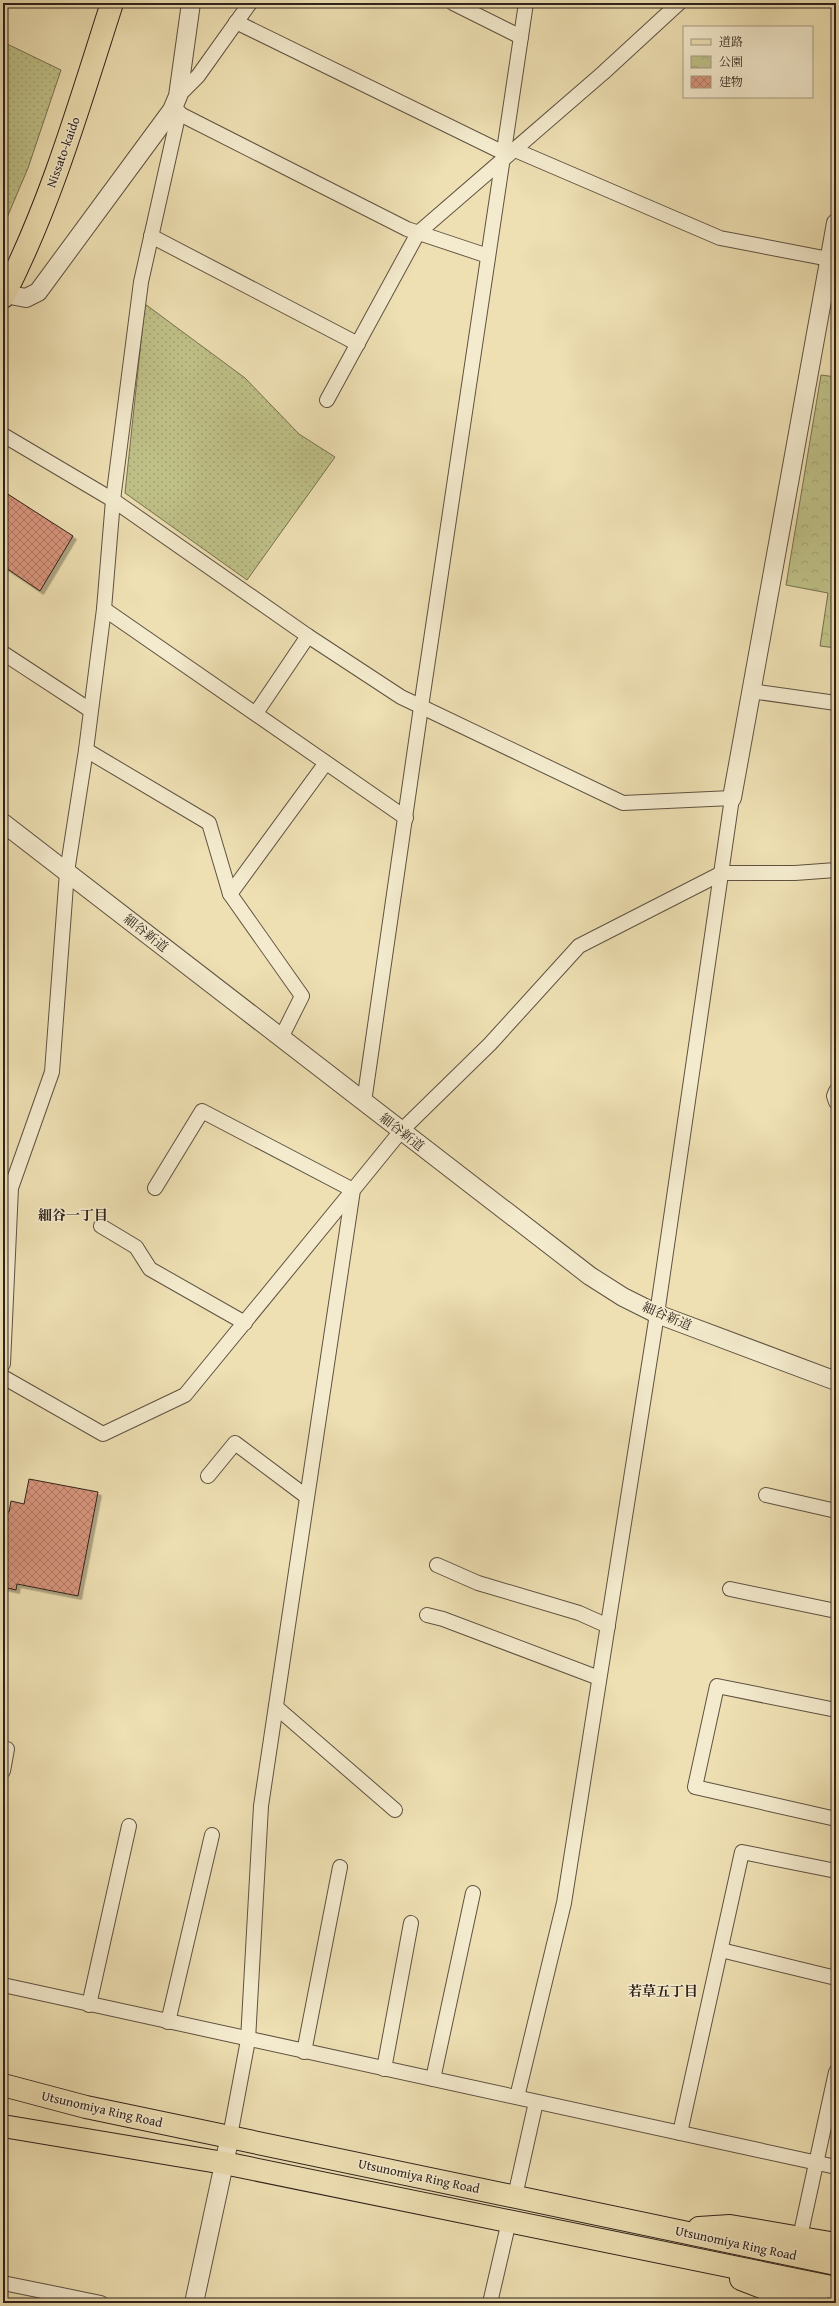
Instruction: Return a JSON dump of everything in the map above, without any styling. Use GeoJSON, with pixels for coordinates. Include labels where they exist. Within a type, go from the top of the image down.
{"type":"FeatureCollection","features":[{"type":"Feature","properties":{"kind":"main road","name":"Nissato-kaido"},"geometry":{"type":"LineString","coordinates":[[4,295],[32,233],[68,143],[112,3]]}},
{"type":"Feature","properties":{"kind":"main road","name":"Utsunomiya Ring Road"},"geometry":{"type":"LineString","coordinates":[[3,2085],[86,2107],[836,2264]]}},
{"type":"Feature","properties":{"kind":"main road","name":"Utsunomiya Ring Road"},"geometry":{"type":"LineString","coordinates":[[3,2126],[224,2163],[836,2288]]}},
{"type":"Feature","properties":{"kind":"main road"},"geometry":{"type":"LineString","coordinates":[[672,2230],[730,2226],[836,2244]]}},
{"type":"Feature","properties":{"kind":"main road"},"geometry":{"type":"LineString","coordinates":[[706,2261],[734,2277],[784,2299],[818,2303]]}},
{"type":"Feature","properties":{"kind":"street"},"geometry":{"type":"LineString","coordinates":[[3,1364],[6,1241],[11,1188],[52,1072],[67,872],[86,750],[104,610],[113,500],[141,282],[176,106],[191,3]]}},
{"type":"Feature","properties":{"kind":"street"},"geometry":{"type":"LineString","coordinates":[[4,295],[26,298],[38,292],[176,106],[250,3]]}},
{"type":"Feature","properties":{"kind":"street"},"geometry":{"type":"LineString","coordinates":[[453,3],[521,37]]}},
{"type":"Feature","properties":{"kind":"street"},"geometry":{"type":"LineString","coordinates":[[364,1102],[488,256],[508,154],[526,3]]}},
{"type":"Feature","properties":{"kind":"street"},"geometry":{"type":"LineString","coordinates":[[327,400],[418,233],[679,3]]}},
{"type":"Feature","properties":{"kind":"street"},"geometry":{"type":"LineString","coordinates":[[236,22],[508,154],[720,238],[830,259]]}},
{"type":"Feature","properties":{"kind":"street"},"geometry":{"type":"LineString","coordinates":[[176,106],[407,229],[488,256]]}},
{"type":"Feature","properties":{"kind":"street"},"geometry":{"type":"LineString","coordinates":[[517,2097],[564,1903],[657,1314],[732,798],[836,223]]}},
{"type":"Feature","properties":{"kind":"street"},"geometry":{"type":"LineString","coordinates":[[151,236],[358,344]]}},
{"type":"Feature","properties":{"kind":"street"},"geometry":{"type":"LineString","coordinates":[[3,435],[113,500],[308,636],[401,697],[421,707],[623,803],[732,798]]}},
{"type":"Feature","properties":{"kind":"street"},"geometry":{"type":"LineString","coordinates":[[104,610],[256,713],[325,764],[406,818]]}},
{"type":"Feature","properties":{"kind":"street"},"geometry":{"type":"LineString","coordinates":[[256,713],[308,636]]}},
{"type":"Feature","properties":{"kind":"street"},"geometry":{"type":"LineString","coordinates":[[3,654],[90,710]]}},
{"type":"Feature","properties":{"kind":"street"},"geometry":{"type":"LineString","coordinates":[[751,691],[836,703]]}},
{"type":"Feature","properties":{"kind":"street"},"geometry":{"type":"LineString","coordinates":[[86,750],[208,823],[230,894],[302,996],[281,1038]]}},
{"type":"Feature","properties":{"kind":"street"},"geometry":{"type":"LineString","coordinates":[[230,894],[325,764]]}},
{"type":"Feature","properties":{"kind":"street","name":"細谷新道"},"geometry":{"type":"LineString","coordinates":[[3,823],[590,1276],[624,1297],[657,1314],[836,1381]]}},
{"type":"Feature","properties":{"kind":"street"},"geometry":{"type":"LineString","coordinates":[[3,1377],[103,1434],[185,1395],[401,1131],[490,1044],[579,946],[722,873],[795,873],[836,870]]}},
{"type":"Feature","properties":{"kind":"street"},"geometry":{"type":"LineString","coordinates":[[836,1091],[834,1096],[836,1102]]}},
{"type":"Feature","properties":{"kind":"street"},"geometry":{"type":"LineString","coordinates":[[155,1188],[202,1111],[353,1190]]}},
{"type":"Feature","properties":{"kind":"street"},"geometry":{"type":"LineString","coordinates":[[194,2303],[230,2136],[248,2040],[261,1806],[353,1190]]}},
{"type":"Feature","properties":{"kind":"street"},"geometry":{"type":"LineString","coordinates":[[101,1226],[136,1247],[150,1269],[245,1323]]}},
{"type":"Feature","properties":{"kind":"street"},"geometry":{"type":"LineString","coordinates":[[208,1476],[235,1442],[307,1497]]}},
{"type":"Feature","properties":{"kind":"street"},"geometry":{"type":"LineString","coordinates":[[766,1495],[836,1510]]}},
{"type":"Feature","properties":{"kind":"street"},"geometry":{"type":"LineString","coordinates":[[437,1565],[478,1583],[579,1613],[608,1626]]}},
{"type":"Feature","properties":{"kind":"street"},"geometry":{"type":"LineString","coordinates":[[730,1589],[836,1611]]}},
{"type":"Feature","properties":{"kind":"street"},"geometry":{"type":"LineString","coordinates":[[427,1615],[443,1619],[600,1678]]}},
{"type":"Feature","properties":{"kind":"street"},"geometry":{"type":"LineString","coordinates":[[836,1710],[717,1686],[695,1787],[836,1819]]}},
{"type":"Feature","properties":{"kind":"street"},"geometry":{"type":"LineString","coordinates":[[276,1707],[395,1810]]}},
{"type":"Feature","properties":{"kind":"street"},"geometry":{"type":"LineString","coordinates":[[3,1771],[7,1749]]}},
{"type":"Feature","properties":{"kind":"street"},"geometry":{"type":"LineString","coordinates":[[89,2005],[129,1826]]}},
{"type":"Feature","properties":{"kind":"street"},"geometry":{"type":"LineString","coordinates":[[168,2022],[212,1835]]}},
{"type":"Feature","properties":{"kind":"street"},"geometry":{"type":"LineString","coordinates":[[680,2133],[742,1852],[836,1871]]}},
{"type":"Feature","properties":{"kind":"street"},"geometry":{"type":"LineString","coordinates":[[304,2052],[340,1866]]}},
{"type":"Feature","properties":{"kind":"street"},"geometry":{"type":"LineString","coordinates":[[433,2079],[473,1893]]}},
{"type":"Feature","properties":{"kind":"street"},"geometry":{"type":"LineString","coordinates":[[384,2069],[411,1923]]}},
{"type":"Feature","properties":{"kind":"street"},"geometry":{"type":"LineString","coordinates":[[721,1950],[836,1978]]}},
{"type":"Feature","properties":{"kind":"street"},"geometry":{"type":"LineString","coordinates":[[3,1985],[248,2040],[836,2167]]}},
{"type":"Feature","properties":{"kind":"street"},"geometry":{"type":"LineString","coordinates":[[800,2237],[836,2072]]}},
{"type":"Feature","properties":{"kind":"street"},"geometry":{"type":"LineString","coordinates":[[515,2196],[536,2102]]}},
{"type":"Feature","properties":{"kind":"street"},"geometry":{"type":"LineString","coordinates":[[490,2303],[509,2221]]}},
{"type":"Feature","properties":{"kind":"street"},"geometry":{"type":"LineString","coordinates":[[3,2283],[101,2303]]}},
{"type":"Feature","properties":{"kind":"green space"},"geometry":{"type":"Polygon","coordinates":[[[3,42],[61,70],[28,168],[3,227],[3,42]]]}},
{"type":"Feature","properties":{"kind":"green space"},"geometry":{"type":"Polygon","coordinates":[[[145,304],[245,378],[299,434],[335,457],[247,580],[125,493],[145,304]]]}},
{"type":"Feature","properties":{"kind":"green space"},"geometry":{"type":"Polygon","coordinates":[[[821,375],[836,377],[836,648],[820,646],[828,593],[786,585],[821,375]]]}},
{"type":"Feature","properties":{"kind":"building"},"geometry":{"type":"Polygon","coordinates":[[[3,491],[73,536],[40,591],[3,566],[3,491]]]}},
{"type":"Feature","properties":{"kind":"building"},"geometry":{"type":"Polygon","coordinates":[[[29,1479],[98,1492],[78,1596],[17,1584],[16,1590],[3,1587],[3,1511],[9,1512],[11,1501],[24,1504],[29,1479]]]}},
{"type":"Feature","properties":{"kind":"district","name":"細谷一丁目"},"geometry":{"type":"Point","coordinates":[73,1215]}},
{"type":"Feature","properties":{"kind":"district","name":"若草五丁目"},"geometry":{"type":"Point","coordinates":[663,1991]}}]}
